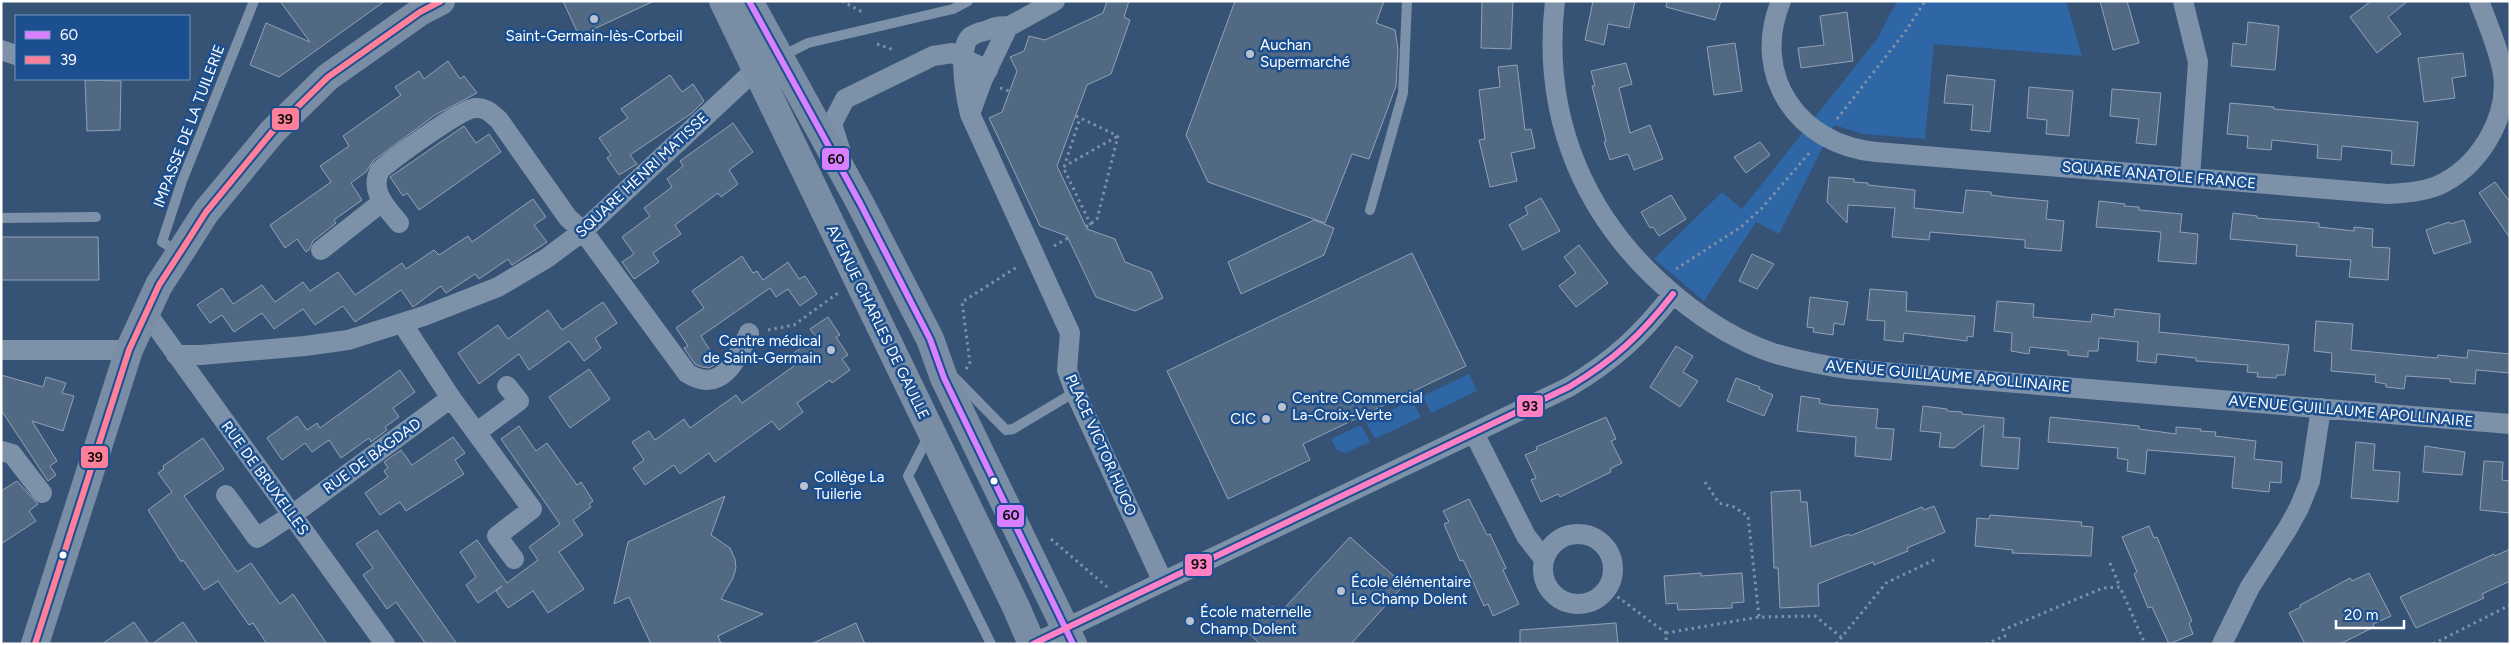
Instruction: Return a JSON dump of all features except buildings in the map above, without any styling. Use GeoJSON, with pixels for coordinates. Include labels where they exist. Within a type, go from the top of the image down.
{"type":"FeatureCollection","features":[{"type":"Feature","properties":{"kind":"main road"},"geometry":{"type":"LineString","coordinates":[[35,644],[130,350],[146,312],[179,253],[206,212],[272,132],[328,77],[420,12],[441,1]]}},
{"type":"Feature","properties":{"kind":"main road","name":"AVENUE CHARLES DE GAULLE"},"geometry":{"type":"LineString","coordinates":[[723,1],[767,63],[860,203],[930,339],[944,378],[1069,636]]}},
{"type":"Feature","properties":{"kind":"main road","name":"AVENUE CHARLES DE GAULLE"},"geometry":{"type":"LineString","coordinates":[[749,1],[767,63],[857,279],[1032,644]]}},
{"type":"Feature","properties":{"kind":"street","name":"PLACE VICTOR HUGO"},"geometry":{"type":"LineString","coordinates":[[1055,1],[1008,27],[999,26],[970,38],[964,48],[970,114],[1070,333],[1067,370],[1075,392],[1163,582]]}},
{"type":"Feature","properties":{"kind":"street","name":"AVENUE GUILLAUME APOLLINAIRE"},"geometry":{"type":"LineString","coordinates":[[1555,1],[1552,59],[1556,94],[1565,132],[1579,173],[1597,208],[1620,242],[1673,294],[1702,317],[1738,337],[1772,352],[1810,363],[1847,369],[2510,424]]}},
{"type":"Feature","properties":{"kind":"street","name":"SQUARE ANATOLE FRANCE"},"geometry":{"type":"LineString","coordinates":[[1781,1],[1774,23],[1772,60],[1784,96],[1808,126],[1841,146],[1886,153],[2388,194],[2412,193],[2437,186],[2457,175],[2479,154],[2494,130],[2502,102],[2503,75],[2497,48],[2478,1]]}},
{"type":"Feature","properties":{"kind":"street"},"geometry":{"type":"LineString","coordinates":[[2183,1],[2198,62],[2190,177]]}},
{"type":"Feature","properties":{"kind":"street"},"geometry":{"type":"LineString","coordinates":[[970,114],[1008,27]]}},
{"type":"Feature","properties":{"kind":"street"},"geometry":{"type":"LineString","coordinates":[[1,50],[15,55]]}},
{"type":"Feature","properties":{"kind":"street"},"geometry":{"type":"LineString","coordinates":[[860,203],[832,124],[839,107],[845,99],[933,56],[952,53],[988,70]]}},
{"type":"Feature","properties":{"kind":"street","name":"SQUARE HENRI MATISSE"},"geometry":{"type":"LineString","coordinates":[[176,354],[202,355],[305,346],[348,340],[402,323],[498,287],[547,258],[583,231],[767,63]]}},
{"type":"Feature","properties":{"kind":"street"},"geometry":{"type":"LineString","coordinates":[[399,223],[382,202],[375,185],[380,170],[460,113],[476,108],[484,109],[499,120],[568,218],[583,231],[687,373],[694,377],[710,380],[728,371],[735,364],[749,333]]}},
{"type":"Feature","properties":{"kind":"street"},"geometry":{"type":"LineString","coordinates":[[321,250],[382,202]]}},
{"type":"Feature","properties":{"kind":"street"},"geometry":{"type":"LineString","coordinates":[[1032,644],[1069,636],[1163,582],[1569,387],[1603,366],[1633,342],[1673,294]]}},
{"type":"Feature","properties":{"kind":"street","name":"RUE DE BRUXELLES"},"geometry":{"type":"LineString","coordinates":[[146,312],[385,644]]}},
{"type":"Feature","properties":{"kind":"street"},"geometry":{"type":"LineString","coordinates":[[402,323],[451,398],[532,509],[497,536],[514,559]]}},
{"type":"Feature","properties":{"kind":"street"},"geometry":{"type":"LineString","coordinates":[[1,350],[130,350]]}},
{"type":"Feature","properties":{"kind":"street"},"geometry":{"type":"LineString","coordinates":[[477,432],[519,401],[508,386]]}},
{"type":"Feature","properties":{"kind":"street","name":"RUE DE BAGDAD"},"geometry":{"type":"LineString","coordinates":[[226,495],[257,538],[292,515],[451,398]]}},
{"type":"Feature","properties":{"kind":"street"},"geometry":{"type":"LineString","coordinates":[[2222,644],[2250,587],[2299,508],[2310,481],[2321,408]]}},
{"type":"Feature","properties":{"kind":"street"},"geometry":{"type":"LineString","coordinates":[[1474,433],[1526,536],[1544,558]]}},
{"type":"Feature","properties":{"kind":"street"},"geometry":{"type":"LineString","coordinates":[[1,451],[12,454],[42,493]]}},
{"type":"Feature","properties":{"kind":"street"},"geometry":{"type":"LineString","coordinates":[[1581,534],[1599,540],[1611,555],[1613,572],[1607,589],[1590,602],[1574,604],[1557,598],[1546,584],[1543,576],[1544,558],[1548,550],[1562,537],[1581,534]]}},
{"type":"Feature","properties":{"kind":"lane","name":"IMPASSE DE LA TUILERIE"},"geometry":{"type":"LineString","coordinates":[[179,253],[162,242],[182,181],[254,1]]}},
{"type":"Feature","properties":{"kind":"lane"},"geometry":{"type":"LineString","coordinates":[[767,63],[808,43],[953,9],[968,1]]}},
{"type":"Feature","properties":{"kind":"lane"},"geometry":{"type":"LineString","coordinates":[[1370,210],[1403,94],[1407,1]]}},
{"type":"Feature","properties":{"kind":"lane"},"geometry":{"type":"LineString","coordinates":[[1,218],[96,217]]}},
{"type":"Feature","properties":{"kind":"lane"},"geometry":{"type":"LineString","coordinates":[[930,339],[955,379],[1006,430],[1013,428],[1075,392]]}},
{"type":"Feature","properties":{"kind":"lane"},"geometry":{"type":"LineString","coordinates":[[931,432],[908,476],[991,644]]}},
{"type":"Feature","properties":{"kind":"path"},"geometry":{"type":"LineString","coordinates":[[848,34],[900,53]]}},
{"type":"Feature","properties":{"kind":"path"},"geometry":{"type":"LineString","coordinates":[[1091,225],[1063,167],[1078,117],[1118,136]]}},
{"type":"Feature","properties":{"kind":"path"},"geometry":{"type":"LineString","coordinates":[[1063,167],[1118,136]]}},
{"type":"Feature","properties":{"kind":"path"},"geometry":{"type":"LineString","coordinates":[[1086,227],[1097,219],[1118,136]]}},
{"type":"Feature","properties":{"kind":"path"},"geometry":{"type":"LineString","coordinates":[[1047,250],[1068,238]]}},
{"type":"Feature","properties":{"kind":"path"},"geometry":{"type":"LineString","coordinates":[[965,369],[970,364],[962,302],[1024,262]]}},
{"type":"Feature","properties":{"kind":"path"},"geometry":{"type":"LineString","coordinates":[[749,333],[794,325],[857,279]]}},
{"type":"Feature","properties":{"kind":"path"},"geometry":{"type":"LineString","coordinates":[[1705,482],[1719,503],[1734,507],[1748,516],[1759,617]]}},
{"type":"Feature","properties":{"kind":"path"},"geometry":{"type":"LineString","coordinates":[[1049,535],[1051,540],[1108,587]]}},
{"type":"Feature","properties":{"kind":"path"},"geometry":{"type":"LineString","coordinates":[[1836,644],[1886,582],[1934,560]]}},
{"type":"Feature","properties":{"kind":"path"},"geometry":{"type":"LineString","coordinates":[[2110,563],[2145,644]]}},
{"type":"Feature","properties":{"kind":"path"},"geometry":{"type":"LineString","coordinates":[[1986,644],[2005,636],[2003,630],[2103,588],[2120,587]]}},
{"type":"Feature","properties":{"kind":"path"},"geometry":{"type":"LineString","coordinates":[[1607,589],[1666,633],[1759,617],[1815,616],[1842,638]]}},
{"type":"Feature","properties":{"kind":"path"},"geometry":{"type":"LineString","coordinates":[[2434,644],[2510,605]]}},
{"type":"Feature","properties":{"kind":"path"},"geometry":{"type":"LineString","coordinates":[[1666,633],[1666,644]]}},
{"type":"Feature","properties":{"kind":"shaded area"},"geometry":{"type":"Polygon","coordinates":[[[1897,1],[2066,1],[2082,56],[1934,44],[1925,139],[1863,134],[1834,125],[1779,234],[1756,222],[1704,301],[1654,259],[1722,192],[1742,209],[1877,39],[1897,1]]]}},
{"type":"Feature","properties":{"kind":"shaded area"},"geometry":{"type":"Polygon","coordinates":[[[1469,374],[1477,391],[1431,413],[1423,396],[1469,374]]]}},
{"type":"Feature","properties":{"kind":"shaded area"},"geometry":{"type":"Polygon","coordinates":[[[1412,400],[1421,417],[1375,439],[1366,422],[1412,400]]]}},
{"type":"Feature","properties":{"kind":"shaded area"},"geometry":{"type":"Polygon","coordinates":[[[1361,425],[1370,442],[1345,453],[1337,450],[1331,439],[1361,425]]]}},
{"type":"Feature","properties":{"kind":"transit line","name":"39"},"geometry":{"type":"LineString","coordinates":[[35,644],[129,350],[159,285],[206,212],[272,132],[328,77],[420,12],[441,1]]}},
{"type":"Feature","properties":{"kind":"transit line","name":"60"},"geometry":{"type":"LineString","coordinates":[[749,1],[860,203],[930,339],[944,378],[1073,644]]}},
{"type":"Feature","properties":{"kind":"transit line","name":"93"},"geometry":{"type":"LineString","coordinates":[[1033,644],[1569,387],[1600,367],[1626,346],[1650,322],[1673,294]]}},
{"type":"Feature","properties":{"kind":"place","name":"Saint-Germain-lès-Corbeil"},"geometry":{"type":"Point","coordinates":[594,19]}},
{"type":"Feature","properties":{"kind":"place","name":"Auchan Supermarché"},"geometry":{"type":"Point","coordinates":[1250,54]}},
{"type":"Feature","properties":{"kind":"place","name":"Centre médical de Saint-Germain"},"geometry":{"type":"Point","coordinates":[831,350]}},
{"type":"Feature","properties":{"kind":"place","name":"Centre Commercial La-Croix-Verte"},"geometry":{"type":"Point","coordinates":[1282,407]}},
{"type":"Feature","properties":{"kind":"place","name":"CIC"},"geometry":{"type":"Point","coordinates":[1266,419]}},
{"type":"Feature","properties":{"kind":"place","name":"Collège La Tuilerie"},"geometry":{"type":"Point","coordinates":[804,486]}},
{"type":"Feature","properties":{"kind":"place","name":"École élémentaire Le Champ Dolent"},"geometry":{"type":"Point","coordinates":[1341,591]}},
{"type":"Feature","properties":{"kind":"place","name":"École maternelle Champ Dolent"},"geometry":{"type":"Point","coordinates":[1190,621]}}]}
